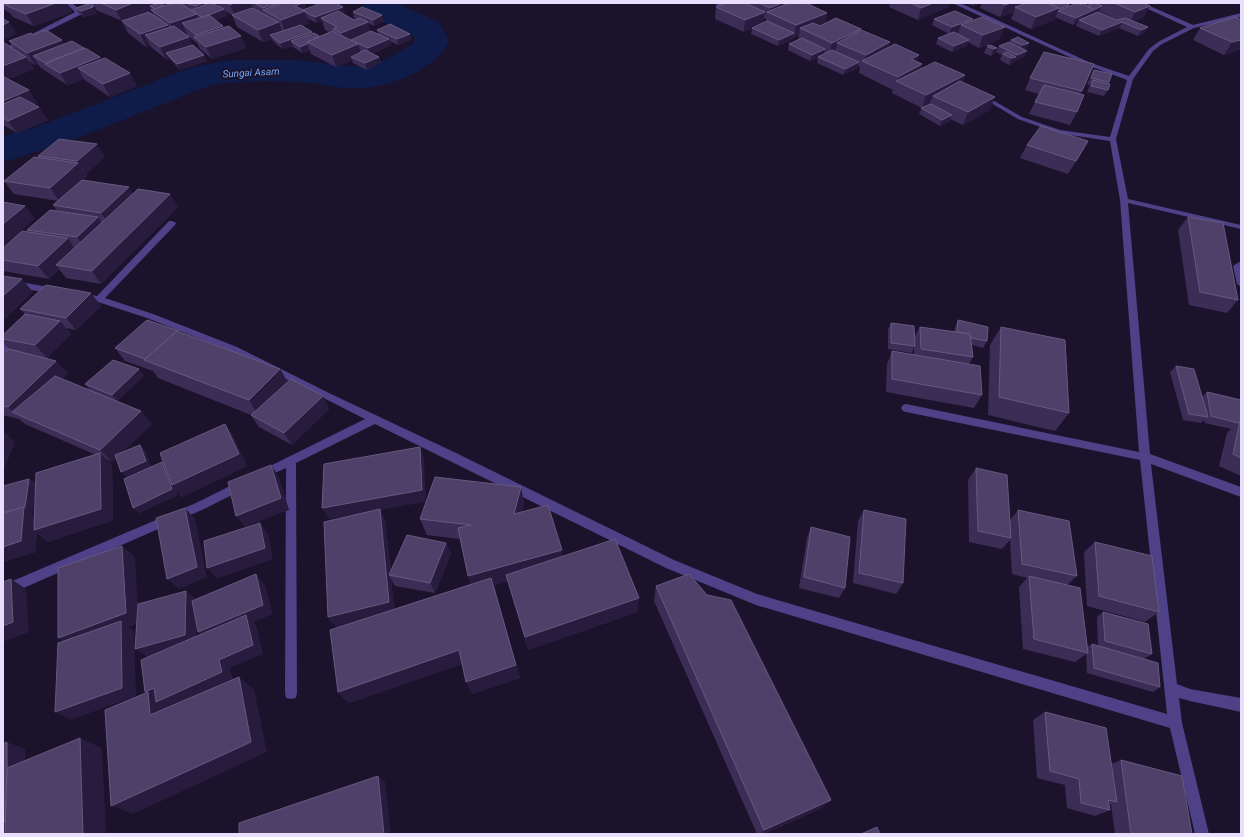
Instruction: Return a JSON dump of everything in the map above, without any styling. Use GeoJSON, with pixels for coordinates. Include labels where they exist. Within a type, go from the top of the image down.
{"type":"FeatureCollection","features":[{"type":"Feature","properties":{"kind":"street"},"geometry":{"type":"LineString","coordinates":[[69,3],[80,13]]}},
{"type":"Feature","properties":{"kind":"street"},"geometry":{"type":"LineString","coordinates":[[3,51],[80,13],[96,3]]}},
{"type":"Feature","properties":{"kind":"street"},"geometry":{"type":"LineString","coordinates":[[955,3],[1082,60],[1130,79]]}},
{"type":"Feature","properties":{"kind":"street"},"geometry":{"type":"LineString","coordinates":[[1138,3],[1192,27]]}},
{"type":"Feature","properties":{"kind":"street"},"geometry":{"type":"LineString","coordinates":[[1202,834],[1175,724],[1145,457],[1124,200],[1113,139],[1130,79],[1151,50],[1160,43],[1192,27],[1241,15]]}},
{"type":"Feature","properties":{"kind":"street"},"geometry":{"type":"LineString","coordinates":[[976,93],[1020,118],[1059,132],[1113,139]]}},
{"type":"Feature","properties":{"kind":"street"},"geometry":{"type":"LineString","coordinates":[[1124,200],[1241,227]]}},
{"type":"Feature","properties":{"kind":"street"},"geometry":{"type":"LineString","coordinates":[[99,299],[172,223]]}},
{"type":"Feature","properties":{"kind":"street"},"geometry":{"type":"LineString","coordinates":[[1241,264],[1237,266],[1241,284]]}},
{"type":"Feature","properties":{"kind":"street"},"geometry":{"type":"LineString","coordinates":[[3,282],[48,294],[68,294],[99,299],[150,316],[234,349],[670,564],[756,599],[1175,724]]}},
{"type":"Feature","properties":{"kind":"street"},"geometry":{"type":"LineString","coordinates":[[3,350],[22,326]]}},
{"type":"Feature","properties":{"kind":"street"},"geometry":{"type":"LineString","coordinates":[[906,408],[1145,457],[1241,492]]}},
{"type":"Feature","properties":{"kind":"street"},"geometry":{"type":"LineString","coordinates":[[3,591],[200,506],[375,419]]}},
{"type":"Feature","properties":{"kind":"street"},"geometry":{"type":"LineString","coordinates":[[291,693],[292,460]]}},
{"type":"Feature","properties":{"kind":"street"},"geometry":{"type":"LineString","coordinates":[[1172,689],[1190,695],[1241,705]]}},
{"type":"Feature","properties":{"kind":"building"},"geometry":{"type":"Polygon","coordinates":[[[10,3],[56,3],[26,14],[5,5],[10,3]]]}},
{"type":"Feature","properties":{"kind":"building"},"geometry":{"type":"Polygon","coordinates":[[[101,3],[133,3],[116,10],[101,3]]]}},
{"type":"Feature","properties":{"kind":"building"},"geometry":{"type":"Polygon","coordinates":[[[159,3],[165,6],[155,9],[150,6],[159,3]]]}},
{"type":"Feature","properties":{"kind":"building"},"geometry":{"type":"Polygon","coordinates":[[[173,3],[180,3],[197,14],[170,23],[151,10],[173,3]]]}},
{"type":"Feature","properties":{"kind":"building"},"geometry":{"type":"Polygon","coordinates":[[[185,3],[203,3],[196,6],[185,3]]]}},
{"type":"Feature","properties":{"kind":"building"},"geometry":{"type":"Polygon","coordinates":[[[210,3],[224,9],[202,17],[191,10],[210,3]]]}},
{"type":"Feature","properties":{"kind":"building"},"geometry":{"type":"Polygon","coordinates":[[[254,3],[279,3],[263,8],[254,3]]]}},
{"type":"Feature","properties":{"kind":"building"},"geometry":{"type":"Polygon","coordinates":[[[282,3],[302,3],[295,6],[305,11],[281,20],[263,10],[282,3]]]}},
{"type":"Feature","properties":{"kind":"building"},"geometry":{"type":"Polygon","coordinates":[[[321,3],[336,3],[343,7],[315,17],[303,10],[321,3]]]}},
{"type":"Feature","properties":{"kind":"building"},"geometry":{"type":"Polygon","coordinates":[[[726,3],[745,3],[765,12],[745,20],[716,7],[726,3]]]}},
{"type":"Feature","properties":{"kind":"building"},"geometry":{"type":"Polygon","coordinates":[[[759,3],[782,3],[770,8],[759,3]]]}},
{"type":"Feature","properties":{"kind":"building"},"geometry":{"type":"Polygon","coordinates":[[[789,3],[806,3],[827,13],[796,25],[767,12],[789,3]]]}},
{"type":"Feature","properties":{"kind":"building"},"geometry":{"type":"Polygon","coordinates":[[[911,3],[933,3],[921,8],[911,3]]]}},
{"type":"Feature","properties":{"kind":"building"},"geometry":{"type":"Polygon","coordinates":[[[1000,3],[1011,3],[1005,5],[1000,3]]]}},
{"type":"Feature","properties":{"kind":"building"},"geometry":{"type":"Polygon","coordinates":[[[1028,3],[1048,3],[1059,8],[1036,17],[1015,7],[1028,3]]]}},
{"type":"Feature","properties":{"kind":"building"},"geometry":{"type":"Polygon","coordinates":[[[1048,3],[1065,3],[1069,5],[1059,9],[1048,3]]]}},
{"type":"Feature","properties":{"kind":"building"},"geometry":{"type":"Polygon","coordinates":[[[1077,3],[1082,5],[1079,3],[1089,3],[1084,5],[1093,9],[1087,6],[1094,3],[1102,6],[1076,18],[1058,11],[1077,3]]]}},
{"type":"Feature","properties":{"kind":"building"},"geometry":{"type":"Polygon","coordinates":[[[1114,3],[1143,3],[1150,6],[1135,12],[1114,3]]]}},
{"type":"Feature","properties":{"kind":"building"},"geometry":{"type":"Polygon","coordinates":[[[88,4],[93,7],[81,11],[76,8],[88,4]]]}},
{"type":"Feature","properties":{"kind":"building"},"geometry":{"type":"Polygon","coordinates":[[[362,7],[382,15],[373,20],[353,12],[362,7]]]}},
{"type":"Feature","properties":{"kind":"building"},"geometry":{"type":"Polygon","coordinates":[[[252,8],[279,22],[258,30],[232,15],[252,8]]]}},
{"type":"Feature","properties":{"kind":"building"},"geometry":{"type":"Polygon","coordinates":[[[338,11],[354,20],[360,18],[368,22],[341,33],[333,29],[337,27],[321,18],[338,11]]]}},
{"type":"Feature","properties":{"kind":"building"},"geometry":{"type":"Polygon","coordinates":[[[955,11],[973,19],[952,27],[934,19],[955,11]]]}},
{"type":"Feature","properties":{"kind":"building"},"geometry":{"type":"Polygon","coordinates":[[[149,12],[168,25],[140,34],[122,21],[149,12]]]}},
{"type":"Feature","properties":{"kind":"building"},"geometry":{"type":"Polygon","coordinates":[[[1098,12],[1117,20],[1125,18],[1148,27],[1141,30],[1122,22],[1102,30],[1079,20],[1098,12]]]}},
{"type":"Feature","properties":{"kind":"building"},"geometry":{"type":"Polygon","coordinates":[[[209,15],[223,26],[196,35],[182,23],[209,15]]]}},
{"type":"Feature","properties":{"kind":"building"},"geometry":{"type":"Polygon","coordinates":[[[982,17],[1005,27],[983,35],[961,25],[982,17]]]}},
{"type":"Feature","properties":{"kind":"building"},"geometry":{"type":"Polygon","coordinates":[[[1235,17],[1241,20],[1241,40],[1232,42],[1200,28],[1235,17]]]}},
{"type":"Feature","properties":{"kind":"building"},"geometry":{"type":"Polygon","coordinates":[[[836,18],[861,29],[832,43],[800,28],[813,23],[820,26],[836,18]]]}},
{"type":"Feature","properties":{"kind":"building"},"geometry":{"type":"Polygon","coordinates":[[[3,19],[9,22],[3,25],[3,19]]]}},
{"type":"Feature","properties":{"kind":"building"},"geometry":{"type":"Polygon","coordinates":[[[767,21],[794,33],[779,40],[752,28],[767,21]]]}},
{"type":"Feature","properties":{"kind":"building"},"geometry":{"type":"Polygon","coordinates":[[[390,24],[410,34],[397,39],[377,30],[390,24]]]}},
{"type":"Feature","properties":{"kind":"building"},"geometry":{"type":"Polygon","coordinates":[[[301,25],[312,32],[280,43],[270,35],[301,25]]]}},
{"type":"Feature","properties":{"kind":"building"},"geometry":{"type":"Polygon","coordinates":[[[174,26],[189,37],[160,47],[145,35],[174,26]]]}},
{"type":"Feature","properties":{"kind":"building"},"geometry":{"type":"Polygon","coordinates":[[[229,26],[241,36],[206,47],[194,37],[229,26]]]}},
{"type":"Feature","properties":{"kind":"building"},"geometry":{"type":"Polygon","coordinates":[[[46,30],[62,40],[27,53],[9,41],[31,33],[33,35],[46,30]]]}},
{"type":"Feature","properties":{"kind":"building"},"geometry":{"type":"Polygon","coordinates":[[[861,30],[890,42],[866,55],[837,43],[861,30]]]}},
{"type":"Feature","properties":{"kind":"building"},"geometry":{"type":"Polygon","coordinates":[[[333,31],[358,44],[332,55],[307,42],[333,31]]]}},
{"type":"Feature","properties":{"kind":"building"},"geometry":{"type":"Polygon","coordinates":[[[371,31],[389,39],[368,48],[351,40],[371,31]]]}},
{"type":"Feature","properties":{"kind":"building"},"geometry":{"type":"Polygon","coordinates":[[[954,32],[969,40],[954,46],[938,38],[954,32]]]}},
{"type":"Feature","properties":{"kind":"building"},"geometry":{"type":"Polygon","coordinates":[[[314,33],[319,36],[300,47],[291,41],[314,33]]]}},
{"type":"Feature","properties":{"kind":"building"},"geometry":{"type":"Polygon","coordinates":[[[1018,37],[1029,43],[1022,45],[1011,40],[1018,37]]]}},
{"type":"Feature","properties":{"kind":"building"},"geometry":{"type":"Polygon","coordinates":[[[802,38],[825,49],[812,55],[789,44],[802,38]]]}},
{"type":"Feature","properties":{"kind":"building"},"geometry":{"type":"Polygon","coordinates":[[[72,41],[84,48],[45,63],[33,56],[72,41]]]}},
{"type":"Feature","properties":{"kind":"building"},"geometry":{"type":"Polygon","coordinates":[[[3,42],[26,57],[3,66],[3,42]]]}},
{"type":"Feature","properties":{"kind":"building"},"geometry":{"type":"Polygon","coordinates":[[[1009,42],[1027,51],[1017,55],[999,46],[1009,42]]]}},
{"type":"Feature","properties":{"kind":"building"},"geometry":{"type":"Polygon","coordinates":[[[895,44],[919,55],[911,59],[922,64],[898,77],[862,61],[895,44]]]}},
{"type":"Feature","properties":{"kind":"building"},"geometry":{"type":"Polygon","coordinates":[[[193,45],[204,55],[177,64],[166,53],[193,45]]]}},
{"type":"Feature","properties":{"kind":"building"},"geometry":{"type":"Polygon","coordinates":[[[990,45],[997,48],[993,49],[987,46],[990,45]]]}},
{"type":"Feature","properties":{"kind":"building"},"geometry":{"type":"Polygon","coordinates":[[[85,48],[100,57],[60,73],[45,64],[85,48]]]}},
{"type":"Feature","properties":{"kind":"building"},"geometry":{"type":"Polygon","coordinates":[[[365,50],[379,57],[365,63],[351,57],[365,50]]]}},
{"type":"Feature","properties":{"kind":"building"},"geometry":{"type":"Polygon","coordinates":[[[832,50],[859,62],[845,69],[818,57],[832,50]]]}},
{"type":"Feature","properties":{"kind":"building"},"geometry":{"type":"Polygon","coordinates":[[[1007,52],[1016,57],[1011,58],[1003,54],[1007,52]]]}},
{"type":"Feature","properties":{"kind":"building"},"geometry":{"type":"Polygon","coordinates":[[[1044,52],[1094,64],[1082,91],[1030,78],[1044,52]]]}},
{"type":"Feature","properties":{"kind":"building"},"geometry":{"type":"Polygon","coordinates":[[[105,58],[130,73],[103,84],[78,68],[105,58]]]}},
{"type":"Feature","properties":{"kind":"building"},"geometry":{"type":"Polygon","coordinates":[[[935,62],[965,75],[926,95],[896,81],[935,62]]]}},
{"type":"Feature","properties":{"kind":"building"},"geometry":{"type":"Polygon","coordinates":[[[1094,70],[1112,74],[1109,82],[1091,78],[1094,70]]]}},
{"type":"Feature","properties":{"kind":"building"},"geometry":{"type":"Polygon","coordinates":[[[4,77],[29,90],[3,101],[4,77]]]}},
{"type":"Feature","properties":{"kind":"building"},"geometry":{"type":"Polygon","coordinates":[[[1093,80],[1110,84],[1108,90],[1091,86],[1093,80]]]}},
{"type":"Feature","properties":{"kind":"building"},"geometry":{"type":"Polygon","coordinates":[[[960,81],[995,97],[968,112],[933,96],[960,81]]]}},
{"type":"Feature","properties":{"kind":"building"},"geometry":{"type":"Polygon","coordinates":[[[1044,85],[1084,95],[1077,112],[1035,102],[1044,85]]]}},
{"type":"Feature","properties":{"kind":"building"},"geometry":{"type":"Polygon","coordinates":[[[20,97],[39,107],[8,121],[3,118],[3,104],[20,97]]]}},
{"type":"Feature","properties":{"kind":"building"},"geometry":{"type":"Polygon","coordinates":[[[931,104],[952,115],[942,120],[921,108],[931,104]]]}},
{"type":"Feature","properties":{"kind":"building"},"geometry":{"type":"Polygon","coordinates":[[[1041,126],[1088,141],[1076,161],[1027,145],[1041,126]]]}},
{"type":"Feature","properties":{"kind":"building"},"geometry":{"type":"Polygon","coordinates":[[[59,139],[97,144],[77,161],[38,156],[59,139]]]}},
{"type":"Feature","properties":{"kind":"building"},"geometry":{"type":"Polygon","coordinates":[[[34,157],[78,163],[50,188],[4,181],[34,157]]]}},
{"type":"Feature","properties":{"kind":"building"},"geometry":{"type":"Polygon","coordinates":[[[82,180],[129,187],[101,213],[53,205],[82,180]]]}},
{"type":"Feature","properties":{"kind":"building"},"geometry":{"type":"Polygon","coordinates":[[[138,189],[170,194],[92,271],[56,265],[138,189]]]}},
{"type":"Feature","properties":{"kind":"building"},"geometry":{"type":"Polygon","coordinates":[[[3,202],[25,206],[3,224],[3,202]]]}},
{"type":"Feature","properties":{"kind":"building"},"geometry":{"type":"Polygon","coordinates":[[[50,210],[98,217],[77,237],[27,230],[50,210]]]}},
{"type":"Feature","properties":{"kind":"building"},"geometry":{"type":"Polygon","coordinates":[[[1188,217],[1223,223],[1238,300],[1200,292],[1188,217]]]}},
{"type":"Feature","properties":{"kind":"building"},"geometry":{"type":"Polygon","coordinates":[[[22,231],[68,238],[38,266],[3,260],[3,248],[22,231]]]}},
{"type":"Feature","properties":{"kind":"building"},"geometry":{"type":"Polygon","coordinates":[[[3,276],[22,279],[3,296],[3,276]]]}},
{"type":"Feature","properties":{"kind":"building"},"geometry":{"type":"Polygon","coordinates":[[[46,285],[91,293],[66,318],[20,309],[46,285]]]}},
{"type":"Feature","properties":{"kind":"building"},"geometry":{"type":"Polygon","coordinates":[[[25,314],[60,321],[35,345],[3,339],[3,335],[25,314]]]}},
{"type":"Feature","properties":{"kind":"building"},"geometry":{"type":"Polygon","coordinates":[[[147,320],[179,331],[177,331],[145,359],[115,348],[147,320]]]}},
{"type":"Feature","properties":{"kind":"building"},"geometry":{"type":"Polygon","coordinates":[[[958,320],[988,327],[987,341],[971,338],[970,334],[957,332],[958,320]]]}},
{"type":"Feature","properties":{"kind":"building"},"geometry":{"type":"Polygon","coordinates":[[[891,323],[914,326],[915,346],[891,343],[891,323]]]}},
{"type":"Feature","properties":{"kind":"building"},"geometry":{"type":"Polygon","coordinates":[[[920,327],[970,334],[973,357],[921,349],[920,327]]]}},
{"type":"Feature","properties":{"kind":"building"},"geometry":{"type":"Polygon","coordinates":[[[1001,327],[1065,340],[1069,413],[999,397],[1001,327]]]}},
{"type":"Feature","properties":{"kind":"building"},"geometry":{"type":"Polygon","coordinates":[[[177,331],[280,369],[249,400],[144,360],[177,331]]]}},
{"type":"Feature","properties":{"kind":"building"},"geometry":{"type":"Polygon","coordinates":[[[9,349],[56,361],[8,407],[3,406],[3,355],[9,349]]]}},
{"type":"Feature","properties":{"kind":"building"},"geometry":{"type":"Polygon","coordinates":[[[892,351],[980,366],[982,395],[892,379],[892,351]]]}},
{"type":"Feature","properties":{"kind":"building"},"geometry":{"type":"Polygon","coordinates":[[[113,360],[139,369],[112,395],[85,384],[113,360]]]}},
{"type":"Feature","properties":{"kind":"building"},"geometry":{"type":"Polygon","coordinates":[[[1176,366],[1194,369],[1208,417],[1189,414],[1176,366]]]}},
{"type":"Feature","properties":{"kind":"building"},"geometry":{"type":"Polygon","coordinates":[[[55,376],[141,411],[100,450],[12,412],[55,376]]]}},
{"type":"Feature","properties":{"kind":"building"},"geometry":{"type":"Polygon","coordinates":[[[291,379],[323,396],[284,433],[251,415],[291,379]]]}},
{"type":"Feature","properties":{"kind":"building"},"geometry":{"type":"Polygon","coordinates":[[[1207,392],[1241,400],[1241,421],[1238,423],[1211,416],[1207,392]]]}},
{"type":"Feature","properties":{"kind":"building"},"geometry":{"type":"Polygon","coordinates":[[[1241,421],[1241,458],[1233,454],[1241,421]]]}},
{"type":"Feature","properties":{"kind":"building"},"geometry":{"type":"Polygon","coordinates":[[[225,424],[239,454],[172,485],[160,453],[225,424]]]}},
{"type":"Feature","properties":{"kind":"building"},"geometry":{"type":"Polygon","coordinates":[[[140,445],[146,461],[121,472],[115,455],[140,445]]]}},
{"type":"Feature","properties":{"kind":"building"},"geometry":{"type":"Polygon","coordinates":[[[420,447],[422,490],[322,508],[324,464],[420,447]]]}},
{"type":"Feature","properties":{"kind":"building"},"geometry":{"type":"Polygon","coordinates":[[[100,453],[101,509],[34,530],[36,473],[100,453]]]}},
{"type":"Feature","properties":{"kind":"building"},"geometry":{"type":"Polygon","coordinates":[[[162,462],[172,489],[133,508],[124,479],[162,462]]]}},
{"type":"Feature","properties":{"kind":"building"},"geometry":{"type":"Polygon","coordinates":[[[271,465],[281,498],[236,516],[228,482],[271,465]]]}},
{"type":"Feature","properties":{"kind":"building"},"geometry":{"type":"Polygon","coordinates":[[[976,468],[1007,475],[1011,538],[978,531],[976,468]]]}},
{"type":"Feature","properties":{"kind":"building"},"geometry":{"type":"Polygon","coordinates":[[[435,477],[521,487],[514,514],[548,505],[562,550],[468,576],[458,528],[471,525],[420,519],[435,477]]]}},
{"type":"Feature","properties":{"kind":"building"},"geometry":{"type":"Polygon","coordinates":[[[29,479],[25,507],[3,513],[3,486],[29,479]]]}},
{"type":"Feature","properties":{"kind":"building"},"geometry":{"type":"Polygon","coordinates":[[[24,507],[21,541],[3,547],[3,513],[24,507]]]}},
{"type":"Feature","properties":{"kind":"building"},"geometry":{"type":"Polygon","coordinates":[[[185,508],[197,567],[167,579],[156,518],[185,508]]]}},
{"type":"Feature","properties":{"kind":"building"},"geometry":{"type":"Polygon","coordinates":[[[380,509],[389,602],[328,617],[324,522],[380,509]]]}},
{"type":"Feature","properties":{"kind":"building"},"geometry":{"type":"Polygon","coordinates":[[[864,510],[906,519],[903,583],[859,573],[864,510]]]}},
{"type":"Feature","properties":{"kind":"building"},"geometry":{"type":"Polygon","coordinates":[[[1018,510],[1069,521],[1077,576],[1022,564],[1018,510]]]}},
{"type":"Feature","properties":{"kind":"building"},"geometry":{"type":"Polygon","coordinates":[[[260,523],[265,548],[207,568],[204,541],[260,523]]]}},
{"type":"Feature","properties":{"kind":"building"},"geometry":{"type":"Polygon","coordinates":[[[811,527],[850,537],[845,588],[804,577],[811,527]]]}},
{"type":"Feature","properties":{"kind":"building"},"geometry":{"type":"Polygon","coordinates":[[[407,535],[446,543],[430,583],[389,575],[407,535]]]}},
{"type":"Feature","properties":{"kind":"building"},"geometry":{"type":"Polygon","coordinates":[[[615,539],[639,598],[525,637],[506,575],[615,539]]]}},
{"type":"Feature","properties":{"kind":"building"},"geometry":{"type":"Polygon","coordinates":[[[1095,542],[1152,556],[1159,612],[1099,596],[1095,542]]]}},
{"type":"Feature","properties":{"kind":"building"},"geometry":{"type":"Polygon","coordinates":[[[122,546],[126,613],[58,638],[58,568],[122,546]]]}},
{"type":"Feature","properties":{"kind":"building"},"geometry":{"type":"Polygon","coordinates":[[[256,574],[263,605],[198,632],[192,601],[256,574]]]}},
{"type":"Feature","properties":{"kind":"building"},"geometry":{"type":"Polygon","coordinates":[[[689,574],[707,595],[731,600],[831,800],[764,830],[656,586],[689,574]]]}},
{"type":"Feature","properties":{"kind":"building"},"geometry":{"type":"Polygon","coordinates":[[[1029,576],[1080,588],[1088,653],[1034,639],[1029,576]]]}},
{"type":"Feature","properties":{"kind":"building"},"geometry":{"type":"Polygon","coordinates":[[[491,578],[516,665],[466,682],[459,650],[338,692],[330,630],[491,578]]]}},
{"type":"Feature","properties":{"kind":"building"},"geometry":{"type":"Polygon","coordinates":[[[11,579],[13,622],[3,626],[3,582],[11,579]]]}},
{"type":"Feature","properties":{"kind":"building"},"geometry":{"type":"Polygon","coordinates":[[[186,591],[185,635],[135,649],[138,604],[186,591]]]}},
{"type":"Feature","properties":{"kind":"building"},"geometry":{"type":"Polygon","coordinates":[[[1103,612],[1148,624],[1152,654],[1105,641],[1103,612]]]}},
{"type":"Feature","properties":{"kind":"building"},"geometry":{"type":"Polygon","coordinates":[[[246,615],[253,645],[219,660],[222,672],[156,702],[154,688],[145,692],[141,660],[246,615]]]}},
{"type":"Feature","properties":{"kind":"building"},"geometry":{"type":"Polygon","coordinates":[[[121,621],[122,688],[55,712],[58,643],[121,621]]]}},
{"type":"Feature","properties":{"kind":"building"},"geometry":{"type":"Polygon","coordinates":[[[1092,644],[1158,663],[1160,687],[1094,668],[1092,644]]]}},
{"type":"Feature","properties":{"kind":"building"},"geometry":{"type":"Polygon","coordinates":[[[239,677],[251,742],[111,806],[105,710],[148,692],[150,715],[239,677]]]}},
{"type":"Feature","properties":{"kind":"building"},"geometry":{"type":"Polygon","coordinates":[[[1045,712],[1106,728],[1117,802],[1108,800],[1110,810],[1081,803],[1079,779],[1050,771],[1045,712]]]}},
{"type":"Feature","properties":{"kind":"building"},"geometry":{"type":"Polygon","coordinates":[[[80,738],[83,834],[5,834],[7,768],[80,738]]]}},
{"type":"Feature","properties":{"kind":"building"},"geometry":{"type":"Polygon","coordinates":[[[7,742],[5,822],[3,823],[3,744],[7,742]]]}},
{"type":"Feature","properties":{"kind":"building"},"geometry":{"type":"Polygon","coordinates":[[[1121,760],[1182,776],[1192,834],[1131,834],[1121,760]]]}},
{"type":"Feature","properties":{"kind":"building"},"geometry":{"type":"Polygon","coordinates":[[[378,776],[384,834],[239,834],[239,823],[378,776]]]}},
{"type":"Feature","properties":{"kind":"building"},"geometry":{"type":"Polygon","coordinates":[[[877,827],[880,834],[861,834],[877,827]]]}},
{"type":"Feature","properties":{"kind":"waterway","name":"Sungai Asam"},"geometry":{"type":"LineString","coordinates":[[3,150],[8,147],[53,134],[203,76],[233,71],[297,71],[346,77],[371,77],[398,68],[428,49],[432,40],[427,29],[384,10],[379,5],[380,3]]}}]}
